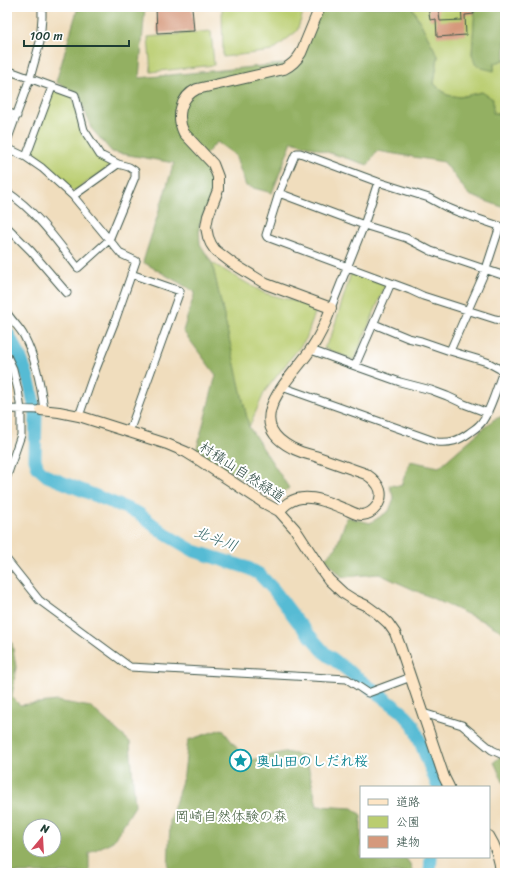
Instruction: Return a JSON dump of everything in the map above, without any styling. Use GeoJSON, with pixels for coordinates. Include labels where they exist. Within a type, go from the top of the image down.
{"type":"FeatureCollection","features":[{"type":"Feature","properties":{"kind":"street"},"geometry":{"type":"LineString","coordinates":[[7,141],[30,78],[40,42],[42,7]]}},
{"type":"Feature","properties":{"kind":"street"},"geometry":{"type":"LineString","coordinates":[[320,7],[301,53],[294,63],[284,69],[197,89],[190,92],[182,106],[179,117],[181,128],[184,133],[213,164],[218,177],[218,190],[208,216],[206,227],[210,244],[215,250],[232,263],[266,284],[331,308]]}},
{"type":"Feature","properties":{"kind":"street"},"geometry":{"type":"LineString","coordinates":[[7,70],[75,95],[84,130],[100,154],[118,164],[129,167],[135,171],[136,177],[109,240],[78,268],[37,218],[7,192]]}},
{"type":"Feature","properties":{"kind":"street"},"geometry":{"type":"LineString","coordinates":[[26,157],[52,87]]}},
{"type":"Feature","properties":{"kind":"street"},"geometry":{"type":"LineString","coordinates":[[7,112],[17,116]]}},
{"type":"Feature","properties":{"kind":"street"},"geometry":{"type":"LineString","coordinates":[[7,148],[26,157],[42,168],[73,196],[121,254],[136,261],[79,416]]}},
{"type":"Feature","properties":{"kind":"street"},"geometry":{"type":"LineString","coordinates":[[450,351],[469,310],[503,227],[458,212],[429,198],[378,182],[297,153],[279,193],[266,235],[267,237],[423,296],[469,310],[495,319],[505,321]]}},
{"type":"Feature","properties":{"kind":"street"},"geometry":{"type":"LineString","coordinates":[[73,196],[118,164]]}},
{"type":"Feature","properties":{"kind":"street"},"geometry":{"type":"LineString","coordinates":[[279,511],[292,501],[306,498],[317,499],[354,513],[364,514],[375,509],[379,502],[381,495],[380,490],[378,484],[372,478],[366,474],[288,446],[278,438],[272,429],[269,420],[272,404],[282,387],[311,350],[325,325],[364,225],[378,182]]}},
{"type":"Feature","properties":{"kind":"street"},"geometry":{"type":"LineString","coordinates":[[279,193],[364,225],[406,238],[431,251],[505,276]]}},
{"type":"Feature","properties":{"kind":"street"},"geometry":{"type":"LineString","coordinates":[[7,227],[67,293]]}},
{"type":"Feature","properties":{"kind":"street"},"geometry":{"type":"LineString","coordinates":[[129,432],[180,291],[131,274]]}},
{"type":"Feature","properties":{"kind":"street"},"geometry":{"type":"LineString","coordinates":[[355,366],[391,283]]}},
{"type":"Feature","properties":{"kind":"street"},"geometry":{"type":"LineString","coordinates":[[7,313],[23,334],[34,358],[41,389],[42,410],[7,409]]}},
{"type":"Feature","properties":{"kind":"street"},"geometry":{"type":"LineString","coordinates":[[282,387],[437,442],[454,442],[482,422],[488,412],[504,371],[487,362],[408,338],[374,324]]}},
{"type":"Feature","properties":{"kind":"street"},"geometry":{"type":"LineString","coordinates":[[311,350],[400,382],[431,390],[488,412]]}},
{"type":"Feature","properties":{"kind":"street"},"geometry":{"type":"LineString","coordinates":[[7,356],[23,410],[21,434],[7,476]]}},
{"type":"Feature","properties":{"kind":"street","name":"村積山自然緑道"},"geometry":{"type":"LineString","coordinates":[[42,410],[79,416],[168,444],[186,452],[264,503],[279,511],[295,529],[329,580],[343,593],[378,614],[388,623],[395,633],[444,777],[448,786]]}},
{"type":"Feature","properties":{"kind":"street"},"geometry":{"type":"LineString","coordinates":[[7,560],[39,600],[130,667],[346,679],[368,693],[411,677]]}},
{"type":"Feature","properties":{"kind":"street"},"geometry":{"type":"LineString","coordinates":[[423,713],[462,725],[492,750],[505,756]]}},
{"type":"Feature","properties":{"kind":"street"},"geometry":{"type":"LineString","coordinates":[[490,838],[498,854],[501,873]]}},
{"type":"Feature","properties":{"kind":"green space"},"geometry":{"type":"Polygon","coordinates":[[[78,7],[145,7],[139,78],[293,63],[318,7],[412,7],[438,56],[434,84],[447,95],[460,97],[482,92],[493,99],[493,113],[505,114],[505,208],[469,195],[444,162],[377,151],[368,165],[292,141],[272,193],[246,186],[235,155],[217,142],[201,159],[208,166],[214,178],[213,193],[199,226],[200,244],[212,263],[249,427],[289,488],[275,498],[196,452],[216,375],[183,331],[195,292],[143,262],[174,163],[112,152],[91,128],[79,94],[56,82],[78,7]]]}},
{"type":"Feature","properties":{"kind":"green space"},"geometry":{"type":"Polygon","coordinates":[[[222,7],[305,7],[297,31],[272,51],[223,57],[222,7]]]}},
{"type":"Feature","properties":{"kind":"green space"},"geometry":{"type":"Polygon","coordinates":[[[412,7],[475,7],[472,54],[494,71],[494,64],[505,59],[505,114],[493,113],[482,92],[460,97],[447,95],[434,84],[438,56],[412,7]]]}},
{"type":"Feature","properties":{"kind":"green space"},"geometry":{"type":"Polygon","coordinates":[[[475,7],[505,7],[505,59],[494,64],[494,71],[482,68],[475,64],[472,54],[475,7]]]}},
{"type":"Feature","properties":{"kind":"green space"},"geometry":{"type":"Polygon","coordinates":[[[211,31],[214,65],[151,72],[148,37],[211,31]]]}},
{"type":"Feature","properties":{"kind":"green space"},"geometry":{"type":"Polygon","coordinates":[[[53,90],[73,97],[82,132],[113,164],[73,192],[45,164],[30,157],[53,90]]]}},
{"type":"Feature","properties":{"kind":"green space"},"geometry":{"type":"Polygon","coordinates":[[[212,263],[264,293],[317,307],[306,339],[265,391],[249,427],[212,263]]]}},
{"type":"Feature","properties":{"kind":"green space"},"geometry":{"type":"Polygon","coordinates":[[[351,273],[386,284],[354,360],[324,348],[331,337],[351,273]]]}},
{"type":"Feature","properties":{"kind":"green space"},"geometry":{"type":"Polygon","coordinates":[[[505,415],[505,633],[487,623],[379,574],[342,577],[325,558],[336,548],[347,517],[370,523],[389,511],[394,498],[389,485],[401,486],[410,461],[439,467],[493,420],[505,415]]]}},
{"type":"Feature","properties":{"kind":"green space","name":"岡崎自然体験の森"},"geometry":{"type":"Polygon","coordinates":[[[7,640],[12,643],[16,667],[12,697],[20,705],[57,701],[91,707],[130,742],[135,806],[113,841],[89,853],[89,873],[7,873],[7,640]]]}},
{"type":"Feature","properties":{"kind":"green space","name":"岡崎自然体験の森"},"geometry":{"type":"Polygon","coordinates":[[[222,729],[247,761],[284,752],[306,756],[317,806],[352,808],[360,814],[360,858],[406,858],[410,864],[413,873],[168,873],[170,821],[184,774],[188,740],[222,729]]]}},
{"type":"Feature","properties":{"kind":"green space"},"geometry":{"type":"Polygon","coordinates":[[[505,752],[505,786],[494,762],[505,752]]]}},
{"type":"Feature","properties":{"kind":"building"},"geometry":{"type":"Polygon","coordinates":[[[156,7],[192,7],[194,31],[157,33],[156,7]]]}},
{"type":"Feature","properties":{"kind":"building"},"geometry":{"type":"Polygon","coordinates":[[[428,7],[438,7],[440,21],[462,20],[461,7],[473,7],[474,14],[465,15],[466,35],[437,37],[436,19],[430,20],[428,7]]]}},
{"type":"Feature","properties":{"kind":"waterway","name":"北斗川"},"geometry":{"type":"LineString","coordinates":[[7,332],[20,356],[31,389],[36,415],[35,459],[38,468],[47,476],[138,513],[165,534],[194,551],[248,568],[259,574],[274,590],[298,622],[325,653],[401,711],[413,724],[438,786]]}},
{"type":"Feature","properties":{"kind":"waterway","name":"北斗川"},"geometry":{"type":"LineString","coordinates":[[430,873],[431,858]]}},
{"type":"Feature","properties":{"kind":"place","name":"奥山田のしだれ桜"},"geometry":{"type":"Point","coordinates":[240,761]}}]}
